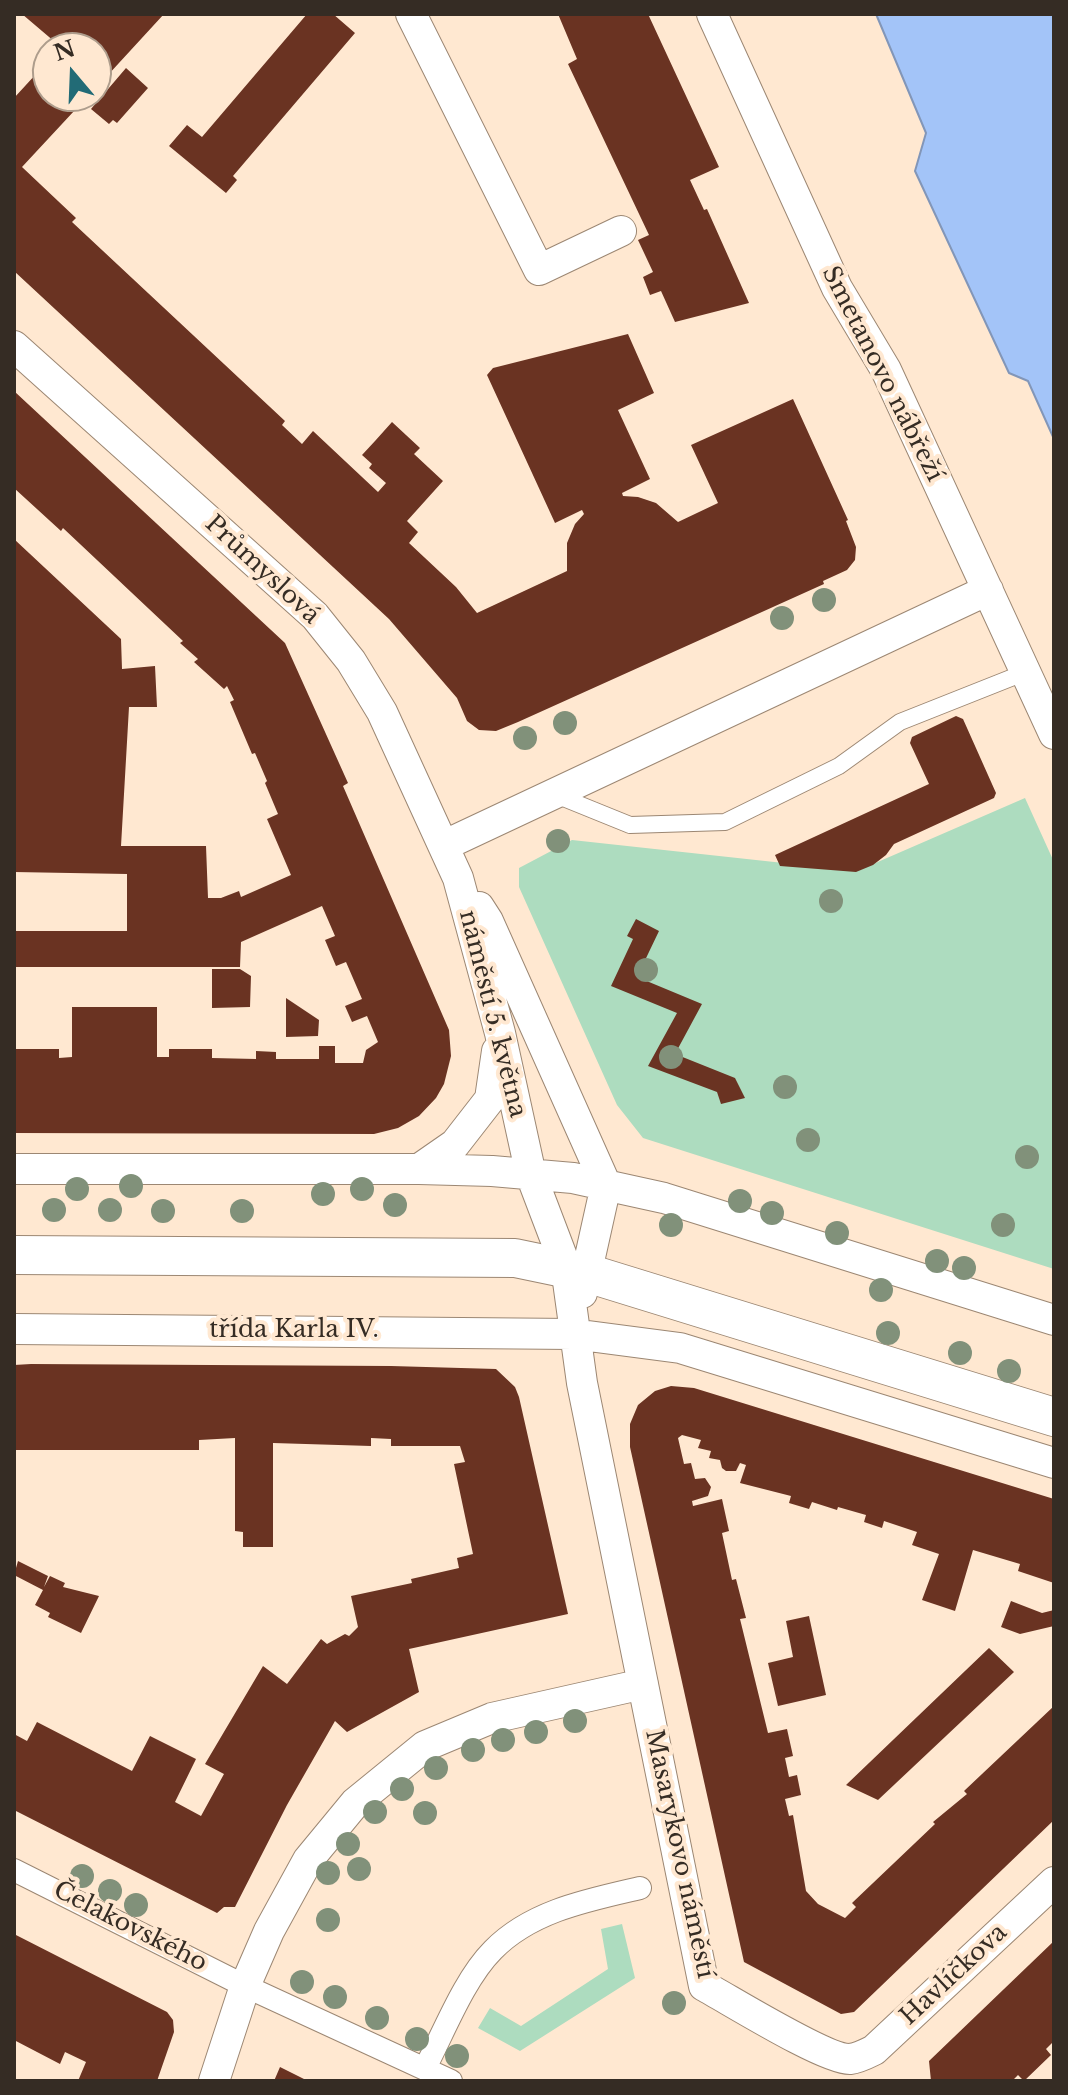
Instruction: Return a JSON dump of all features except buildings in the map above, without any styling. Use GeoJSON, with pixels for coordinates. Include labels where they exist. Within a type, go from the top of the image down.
{"type":"FeatureCollection","features":[{"type":"Feature","properties":{"kind":"street"},"geometry":{"type":"LineString","coordinates":[[411,14],[539,270],[621,231]]}},
{"type":"Feature","properties":{"kind":"street","name":"Smetanovo nábřeží"},"geometry":{"type":"LineString","coordinates":[[712,14],[837,288],[886,370],[1054,734]]}},
{"type":"Feature","properties":{"kind":"street","name":"Průmyslová"},"geometry":{"type":"LineString","coordinates":[[14,346],[315,616],[351,661],[382,712],[445,845]]}},
{"type":"Feature","properties":{"kind":"street"},"geometry":{"type":"LineString","coordinates":[[445,845],[988,590]]}},
{"type":"Feature","properties":{"kind":"street","name":"náměstí 5. května"},"geometry":{"type":"LineString","coordinates":[[445,845],[458,878],[500,1033],[531,1175],[576,1270]]}},
{"type":"Feature","properties":{"kind":"street","name":"náměstí 5. května"},"geometry":{"type":"LineString","coordinates":[[458,878],[488,921],[606,1185]]}},
{"type":"Feature","properties":{"kind":"street","name":"náměstí 5. května"},"geometry":{"type":"LineString","coordinates":[[419,1169],[455,1144],[490,1099],[500,1033]]}},
{"type":"Feature","properties":{"kind":"street"},"geometry":{"type":"LineString","coordinates":[[14,1169],[419,1169],[573,1178],[664,1198],[1054,1320]]}},
{"type":"Feature","properties":{"kind":"street"},"geometry":{"type":"LineString","coordinates":[[576,1270],[606,1185]]}},
{"type":"Feature","properties":{"kind":"street"},"geometry":{"type":"LineString","coordinates":[[14,1255],[515,1258],[576,1270],[1054,1417]]}},
{"type":"Feature","properties":{"kind":"street","name":"Masarykovo náměstí"},"geometry":{"type":"LineString","coordinates":[[576,1270],[573,1334],[704,1986],[822,2051],[849,2070]]}},
{"type":"Feature","properties":{"kind":"street","name":"třída Karla IV."},"geometry":{"type":"LineString","coordinates":[[14,1329],[573,1334]]}},
{"type":"Feature","properties":{"kind":"street"},"geometry":{"type":"LineString","coordinates":[[573,1334],[680,1348],[1054,1463]]}},
{"type":"Feature","properties":{"kind":"street"},"geometry":{"type":"LineString","coordinates":[[214,2081],[245,1986],[269,1931],[308,1860],[355,1803],[425,1746],[492,1718],[643,1684]]}},
{"type":"Feature","properties":{"kind":"street","name":"Čelakovského"},"geometry":{"type":"LineString","coordinates":[[14,1870],[245,1986]]}},
{"type":"Feature","properties":{"kind":"street","name":"Havlíčkova"},"geometry":{"type":"LineString","coordinates":[[849,2070],[1054,1882]]}},
{"type":"Feature","properties":{"kind":"street"},"geometry":{"type":"LineString","coordinates":[[425,2068],[473,1977],[492,1951],[515,1931],[541,1916],[640,1888]]}},
{"type":"Feature","properties":{"kind":"street"},"geometry":{"type":"LineString","coordinates":[[245,1986],[451,2081]]}},
{"type":"Feature","properties":{"kind":"lane"},"geometry":{"type":"LineString","coordinates":[[556,795],[630,825],[725,822],[839,766],[900,722],[1026,672]]}},
{"type":"Feature","properties":{"kind":"green space"},"geometry":{"type":"Polygon","coordinates":[[[1025,798],[1054,862],[1054,1269],[643,1138],[617,1105],[519,887],[519,868],[572,840],[857,871],[1025,798]]]}},
{"type":"Feature","properties":{"kind":"green space"},"geometry":{"type":"Polygon","coordinates":[[[622,1924],[635,1978],[520,2051],[478,2028],[490,2008],[521,2026],[608,1969],[601,1929],[622,1924]]]}},
{"type":"Feature","properties":{"kind":"water"},"geometry":{"type":"Polygon","coordinates":[[[876,14],[1054,14],[1054,439],[1028,381],[1009,373],[915,171],[926,133],[876,14]]]}}]}
